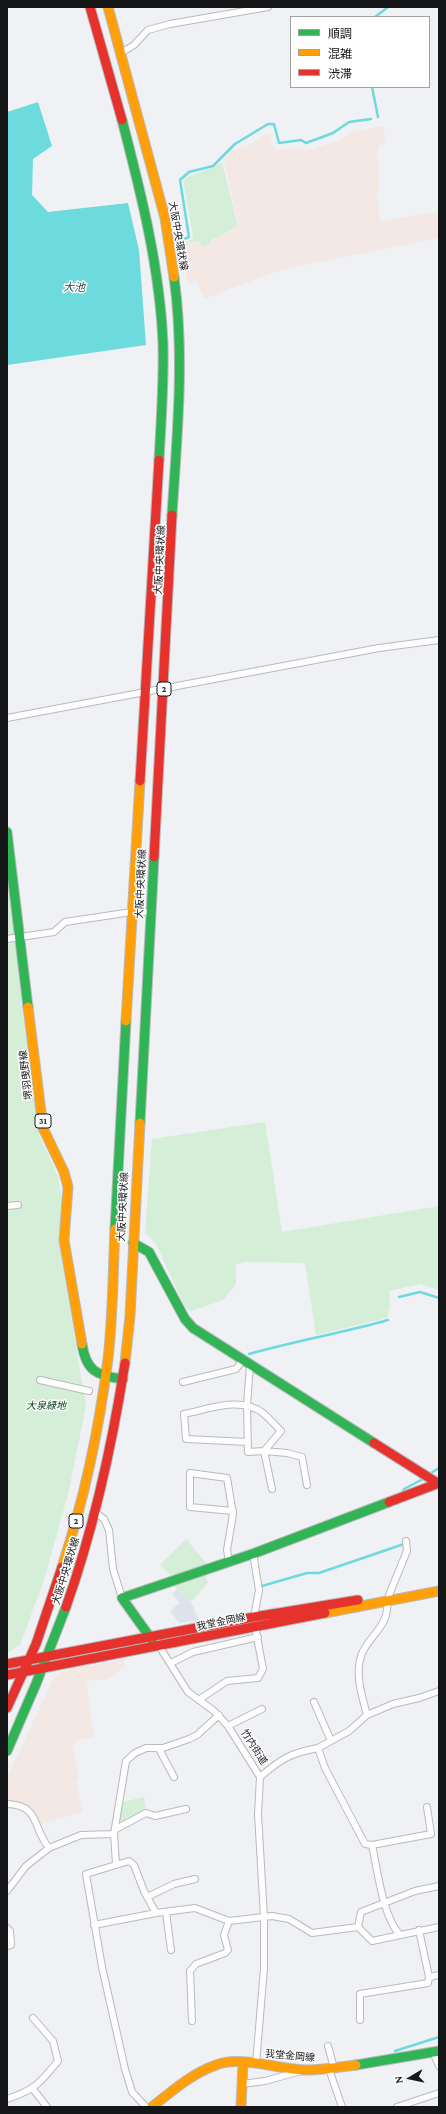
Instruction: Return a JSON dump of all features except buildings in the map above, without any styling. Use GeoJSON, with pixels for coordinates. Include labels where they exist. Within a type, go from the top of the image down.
{"type":"FeatureCollection","features":[{"type":"Feature","properties":{"kind":"main road","name":"大阪中央環状線"},"geometry":{"type":"LineString","coordinates":[[7,1708],[29,1660],[50,1603],[81,1500],[94,1443],[105,1377],[110,1335],[132,912],[163,394],[165,353],[160,297],[152,244],[137,171],[90,7]]}},
{"type":"Feature","properties":{"kind":"main road","name":"大阪中央環状線"},"geometry":{"type":"LineString","coordinates":[[7,1751],[49,1656],[71,1596],[95,1512],[120,1404],[130,1316],[180,371],[176,300],[165,218],[108,7]]}},
{"type":"Feature","properties":{"kind":"main road","name":"堺羽曳野線"},"geometry":{"type":"LineString","coordinates":[[7,832],[43,1128],[64,1172],[68,1187],[64,1240],[84,1357],[91,1370],[105,1377],[123,1379]]}},
{"type":"Feature","properties":{"kind":"main road"},"geometry":{"type":"LineString","coordinates":[[133,1243],[149,1252],[185,1319],[193,1328],[439,1484]]}},
{"type":"Feature","properties":{"kind":"main road"},"geometry":{"type":"LineString","coordinates":[[122,1598],[253,1554],[439,1484]]}},
{"type":"Feature","properties":{"kind":"main road","name":"我堂金岡線"},"geometry":{"type":"LineString","coordinates":[[388,1598],[439,1586]]}},
{"type":"Feature","properties":{"kind":"main road","name":"我堂金岡線"},"geometry":{"type":"LineString","coordinates":[[7,1664],[148,1637],[254,1622],[388,1598],[439,1591]]}},
{"type":"Feature","properties":{"kind":"main road","name":"竹内街道"},"geometry":{"type":"LineString","coordinates":[[122,1598],[148,1637],[159,1646]]}},
{"type":"Feature","properties":{"kind":"main road","name":"我堂金岡線"},"geometry":{"type":"LineString","coordinates":[[7,1674],[159,1646],[254,1622]]}},
{"type":"Feature","properties":{"kind":"main road","name":"我堂金岡線"},"geometry":{"type":"LineString","coordinates":[[152,2107],[177,2086],[207,2067],[217,2064],[243,2062],[306,2070],[332,2069],[436,2052]]}},
{"type":"Feature","properties":{"kind":"main road"},"geometry":{"type":"LineString","coordinates":[[241,2107],[243,2062]]}},
{"type":"Feature","properties":{"kind":"street"},"geometry":{"type":"LineString","coordinates":[[121,53],[134,45],[148,30],[170,24],[268,7]]}},
{"type":"Feature","properties":{"kind":"street"},"geometry":{"type":"LineString","coordinates":[[7,718],[164,688],[314,662],[379,648],[439,640]]}},
{"type":"Feature","properties":{"kind":"street"},"geometry":{"type":"LineString","coordinates":[[7,939],[54,932],[65,922],[132,912],[151,912]]}},
{"type":"Feature","properties":{"kind":"street"},"geometry":{"type":"LineString","coordinates":[[7,1206],[18,1205]]}},
{"type":"Feature","properties":{"kind":"street"},"geometry":{"type":"LineString","coordinates":[[183,1382],[236,1369],[246,1362]]}},
{"type":"Feature","properties":{"kind":"street"},"geometry":{"type":"LineString","coordinates":[[246,1362],[248,1452],[264,1451],[287,1453],[302,1457],[307,1485]]}},
{"type":"Feature","properties":{"kind":"street"},"geometry":{"type":"LineString","coordinates":[[40,1380],[89,1391]]}},
{"type":"Feature","properties":{"kind":"street"},"geometry":{"type":"LineString","coordinates":[[248,1442],[186,1439],[184,1414],[230,1404],[247,1405],[262,1413],[280,1430],[264,1451],[272,1489]]}},
{"type":"Feature","properties":{"kind":"street"},"geometry":{"type":"LineString","coordinates":[[229,1562],[227,1550],[233,1511],[227,1478],[190,1474],[190,1507],[233,1511]]}},
{"type":"Feature","properties":{"kind":"street","name":"竹内街道"},"geometry":{"type":"LineString","coordinates":[[95,1512],[104,1519],[109,1530],[113,1569],[122,1598]]}},
{"type":"Feature","properties":{"kind":"street"},"geometry":{"type":"LineString","coordinates":[[367,1715],[359,1686],[361,1657],[365,1648],[382,1626],[388,1607],[388,1598],[407,1551],[406,1541]]}},
{"type":"Feature","properties":{"kind":"street"},"geometry":{"type":"LineString","coordinates":[[200,1700],[227,1681],[258,1678],[261,1675],[263,1669],[254,1622],[259,1590],[253,1554]]}},
{"type":"Feature","properties":{"kind":"street"},"geometry":{"type":"LineString","coordinates":[[171,1663],[193,1652],[258,1637]]}},
{"type":"Feature","properties":{"kind":"street","name":"竹内街道"},"geometry":{"type":"LineString","coordinates":[[159,1646],[171,1663],[183,1686],[219,1715],[228,1726],[260,1777],[259,1836],[264,1917],[264,1968],[256,2064]]}},
{"type":"Feature","properties":{"kind":"street"},"geometry":{"type":"LineString","coordinates":[[260,1777],[276,1763],[294,1753],[318,1748],[349,1731],[367,1715],[393,1704],[419,1698],[439,1691]]}},
{"type":"Feature","properties":{"kind":"street"},"geometry":{"type":"LineString","coordinates":[[314,1702],[331,1741]]}},
{"type":"Feature","properties":{"kind":"street"},"geometry":{"type":"LineString","coordinates":[[228,1726],[262,1709]]}},
{"type":"Feature","properties":{"kind":"street"},"geometry":{"type":"LineString","coordinates":[[116,1864],[114,1832],[126,1761],[136,1753],[146,1748],[159,1749],[198,1735],[219,1715]]}},
{"type":"Feature","properties":{"kind":"street"},"geometry":{"type":"LineString","coordinates":[[318,1748],[325,1768],[365,1844],[372,1846],[431,1834],[427,1807]]}},
{"type":"Feature","properties":{"kind":"street"},"geometry":{"type":"LineString","coordinates":[[159,1749],[174,1777]]}},
{"type":"Feature","properties":{"kind":"street"},"geometry":{"type":"LineString","coordinates":[[7,1804],[25,1807],[31,1814],[42,1839],[49,1848]]}},
{"type":"Feature","properties":{"kind":"street"},"geometry":{"type":"LineString","coordinates":[[7,1891],[26,1866],[49,1848],[81,1835],[114,1832],[146,1813],[155,1816],[186,1809]]}},
{"type":"Feature","properties":{"kind":"street"},"geometry":{"type":"LineString","coordinates":[[372,1846],[392,1926],[400,1934]]}},
{"type":"Feature","properties":{"kind":"street"},"geometry":{"type":"LineString","coordinates":[[146,2107],[132,2092],[102,1968],[86,1874],[129,1861],[134,1865],[147,1897],[156,1913]]}},
{"type":"Feature","properties":{"kind":"street"},"geometry":{"type":"LineString","coordinates":[[147,1897],[174,1884],[195,1879]]}},
{"type":"Feature","properties":{"kind":"street"},"geometry":{"type":"LineString","coordinates":[[358,1927],[361,1912],[385,1901],[406,1896],[415,1891],[439,1886]]}},
{"type":"Feature","properties":{"kind":"street"},"geometry":{"type":"LineString","coordinates":[[94,1925],[156,1913],[201,1909],[216,1918],[229,1921],[272,1916],[289,1919],[312,1933],[358,1927]]}},
{"type":"Feature","properties":{"kind":"street"},"geometry":{"type":"LineString","coordinates":[[166,1912],[171,1950]]}},
{"type":"Feature","properties":{"kind":"street"},"geometry":{"type":"LineString","coordinates":[[192,2021],[190,1971],[196,1964],[225,1953],[228,1950],[224,1935],[229,1921]]}},
{"type":"Feature","properties":{"kind":"street"},"geometry":{"type":"LineString","coordinates":[[358,1927],[372,1941],[439,1927]]}},
{"type":"Feature","properties":{"kind":"street"},"geometry":{"type":"LineString","coordinates":[[7,1928],[10,1931],[10,1945],[7,1946]]}},
{"type":"Feature","properties":{"kind":"street"},"geometry":{"type":"LineString","coordinates":[[360,2020],[360,1994],[412,1987],[428,1983],[429,1977],[419,1930]]}},
{"type":"Feature","properties":{"kind":"street"},"geometry":{"type":"LineString","coordinates":[[429,1977],[439,1975]]}},
{"type":"Feature","properties":{"kind":"street"},"geometry":{"type":"LineString","coordinates":[[7,2099],[33,2089],[58,2061],[53,2041],[33,2018]]}},
{"type":"Feature","properties":{"kind":"street"},"geometry":{"type":"LineString","coordinates":[[328,2046],[332,2069],[342,2107]]}},
{"type":"Feature","properties":{"kind":"street"},"geometry":{"type":"LineString","coordinates":[[436,2052],[439,2066]]}},
{"type":"Feature","properties":{"kind":"street"},"geometry":{"type":"LineString","coordinates":[[242,2084],[265,2081],[306,2070]]}},
{"type":"Feature","properties":{"kind":"street"},"geometry":{"type":"LineString","coordinates":[[33,2089],[47,2107]]}},
{"type":"Feature","properties":{"kind":"street"},"geometry":{"type":"LineString","coordinates":[[397,2107],[439,2093]]}},
{"type":"Feature","properties":{"kind":"shaded area"},"geometry":{"type":"Polygon","coordinates":[[[384,126],[385,141],[377,148],[380,187],[377,194],[381,223],[386,220],[439,212],[439,238],[283,269],[204,299],[196,279],[188,284],[183,245],[197,241],[205,249],[212,241],[239,226],[224,161],[232,150],[247,147],[266,133],[270,134],[272,145],[277,150],[299,148],[306,151],[340,140],[352,132],[384,126]]]}},
{"type":"Feature","properties":{"kind":"shaded area"},"geometry":{"type":"Polygon","coordinates":[[[177,1589],[191,1602],[199,1620],[179,1623],[170,1611],[180,1603],[172,1594],[177,1589]]]}},
{"type":"Feature","properties":{"kind":"shaded area"},"geometry":{"type":"Polygon","coordinates":[[[124,1659],[125,1666],[109,1679],[86,1681],[94,1737],[78,1740],[73,1746],[79,1777],[76,1782],[83,1811],[38,1825],[27,1805],[21,1802],[7,1801],[7,1778],[54,1677],[62,1671],[124,1659]]]}},
{"type":"Feature","properties":{"kind":"green space"},"geometry":{"type":"Polygon","coordinates":[[[222,162],[238,226],[212,240],[205,248],[197,241],[183,244],[191,240],[193,236],[183,180],[222,162]]]}},
{"type":"Feature","properties":{"kind":"green space","name":"大泉緑地"},"geometry":{"type":"Polygon","coordinates":[[[7,863],[23,1016],[39,1135],[58,1176],[62,1201],[59,1244],[86,1406],[69,1490],[45,1577],[20,1645],[7,1653],[7,863]]]}},
{"type":"Feature","properties":{"kind":"green space"},"geometry":{"type":"Polygon","coordinates":[[[265,1122],[282,1232],[439,1206],[439,1290],[420,1284],[389,1291],[390,1305],[387,1318],[316,1335],[305,1263],[245,1262],[236,1264],[236,1284],[223,1300],[191,1311],[186,1309],[156,1244],[145,1233],[152,1139],[265,1122]]]}},
{"type":"Feature","properties":{"kind":"green space"},"geometry":{"type":"Polygon","coordinates":[[[186,1539],[207,1564],[172,1576],[160,1565],[186,1539]]]}},
{"type":"Feature","properties":{"kind":"green space"},"geometry":{"type":"Polygon","coordinates":[[[205,1575],[208,1583],[191,1602],[174,1586],[205,1575]]]}},
{"type":"Feature","properties":{"kind":"green space"},"geometry":{"type":"Polygon","coordinates":[[[144,1797],[146,1812],[123,1823],[120,1820],[123,1802],[144,1797]]]}},
{"type":"Feature","properties":{"kind":"water","name":"大池"},"geometry":{"type":"Polygon","coordinates":[[[38,102],[52,146],[33,159],[32,195],[48,212],[128,203],[139,250],[146,345],[7,365],[7,112],[38,102]]]}},
{"type":"Feature","properties":{"kind":"waterway"},"geometry":{"type":"LineString","coordinates":[[376,16],[388,7]]}},
{"type":"Feature","properties":{"kind":"waterway"},"geometry":{"type":"LineString","coordinates":[[372,88],[378,117]]}},
{"type":"Feature","properties":{"kind":"waterway"},"geometry":{"type":"LineString","coordinates":[[182,240],[189,237],[180,180],[189,172],[213,166],[235,144],[268,124],[274,124],[279,143],[301,140],[306,143],[333,133],[349,122],[371,119]]}},
{"type":"Feature","properties":{"kind":"waterway"},"geometry":{"type":"LineString","coordinates":[[399,1297],[420,1292],[439,1298]]}},
{"type":"Feature","properties":{"kind":"waterway"},"geometry":{"type":"LineString","coordinates":[[249,1354],[388,1320]]}},
{"type":"Feature","properties":{"kind":"waterway"},"geometry":{"type":"LineString","coordinates":[[431,1473],[439,1468]]}},
{"type":"Feature","properties":{"kind":"waterway"},"geometry":{"type":"LineString","coordinates":[[402,1494],[404,1489],[423,1479]]}},
{"type":"Feature","properties":{"kind":"waterway"},"geometry":{"type":"LineString","coordinates":[[262,1586],[307,1573],[319,1573],[404,1544]]}},
{"type":"Feature","properties":{"kind":"waterway"},"geometry":{"type":"LineString","coordinates":[[395,2051],[439,2037]]}},
{"type":"Feature","properties":{"kind":"traffic: fast"},"geometry":{"type":"LineString","coordinates":[[122,120],[136,175],[154,259],[158,287],[163,344],[159,460]]}},
{"type":"Feature","properties":{"kind":"traffic: fast"},"geometry":{"type":"LineString","coordinates":[[172,515],[178,426],[180,366],[174,277]]}},
{"type":"Feature","properties":{"kind":"traffic: fast"},"geometry":{"type":"LineString","coordinates":[[7,832],[28,1007]]}},
{"type":"Feature","properties":{"kind":"traffic: fast"},"geometry":{"type":"LineString","coordinates":[[140,1123],[154,857]]}},
{"type":"Feature","properties":{"kind":"traffic: fast"},"geometry":{"type":"LineString","coordinates":[[115,1229],[126,1021]]}},
{"type":"Feature","properties":{"kind":"traffic: fast"},"geometry":{"type":"LineString","coordinates":[[133,1243],[149,1252],[185,1319],[193,1328],[374,1443]]}},
{"type":"Feature","properties":{"kind":"traffic: fast"},"geometry":{"type":"LineString","coordinates":[[82,1344],[86,1360],[94,1370],[106,1376],[123,1379]]}},
{"type":"Feature","properties":{"kind":"traffic: fast"},"geometry":{"type":"LineString","coordinates":[[152,1640],[122,1598],[255,1553],[389,1502]]}},
{"type":"Feature","properties":{"kind":"traffic: fast"},"geometry":{"type":"LineString","coordinates":[[7,1751],[36,1684],[66,1607]]}},
{"type":"Feature","properties":{"kind":"traffic: fast"},"geometry":{"type":"LineString","coordinates":[[356,2065],[439,2051]]}},
{"type":"Feature","properties":{"kind":"traffic: slow"},"geometry":{"type":"LineString","coordinates":[[108,7],[165,218],[174,277]]}},
{"type":"Feature","properties":{"kind":"traffic: slow"},"geometry":{"type":"LineString","coordinates":[[126,1021],[140,781]]}},
{"type":"Feature","properties":{"kind":"traffic: slow"},"geometry":{"type":"LineString","coordinates":[[28,1007],[43,1128],[64,1172],[68,1187],[64,1240],[82,1344]]}},
{"type":"Feature","properties":{"kind":"traffic: slow"},"geometry":{"type":"LineString","coordinates":[[125,1363],[130,1316],[140,1123]]}},
{"type":"Feature","properties":{"kind":"traffic: slow"},"geometry":{"type":"LineString","coordinates":[[62,1567],[84,1490],[104,1385],[111,1327],[115,1229]]}},
{"type":"Feature","properties":{"kind":"traffic: slow"},"geometry":{"type":"LineString","coordinates":[[325,1613],[439,1591]]}},
{"type":"Feature","properties":{"kind":"traffic: slow"},"geometry":{"type":"LineString","coordinates":[[152,2107],[174,2089],[198,2073],[226,2062],[249,2062],[307,2070],[356,2065]]}},
{"type":"Feature","properties":{"kind":"traffic: slow"},"geometry":{"type":"LineString","coordinates":[[241,2107],[243,2062]]}},
{"type":"Feature","properties":{"kind":"traffic: jam"},"geometry":{"type":"LineString","coordinates":[[90,7],[122,120]]}},
{"type":"Feature","properties":{"kind":"traffic: jam"},"geometry":{"type":"LineString","coordinates":[[140,781],[159,460]]}},
{"type":"Feature","properties":{"kind":"traffic: jam"},"geometry":{"type":"LineString","coordinates":[[154,857],[172,515]]}},
{"type":"Feature","properties":{"kind":"traffic: jam"},"geometry":{"type":"LineString","coordinates":[[66,1607],[94,1517],[108,1456],[125,1363]]}},
{"type":"Feature","properties":{"kind":"traffic: jam"},"geometry":{"type":"LineString","coordinates":[[374,1443],[439,1484]]}},
{"type":"Feature","properties":{"kind":"traffic: jam"},"geometry":{"type":"LineString","coordinates":[[389,1502],[439,1483]]}},
{"type":"Feature","properties":{"kind":"traffic: jam"},"geometry":{"type":"LineString","coordinates":[[7,1708],[36,1644],[62,1567]]}},
{"type":"Feature","properties":{"kind":"traffic: jam"},"geometry":{"type":"LineString","coordinates":[[7,1664],[254,1617],[358,1600]]}},
{"type":"Feature","properties":{"kind":"traffic: jam"},"geometry":{"type":"LineString","coordinates":[[7,1675],[325,1613]]}}]}
